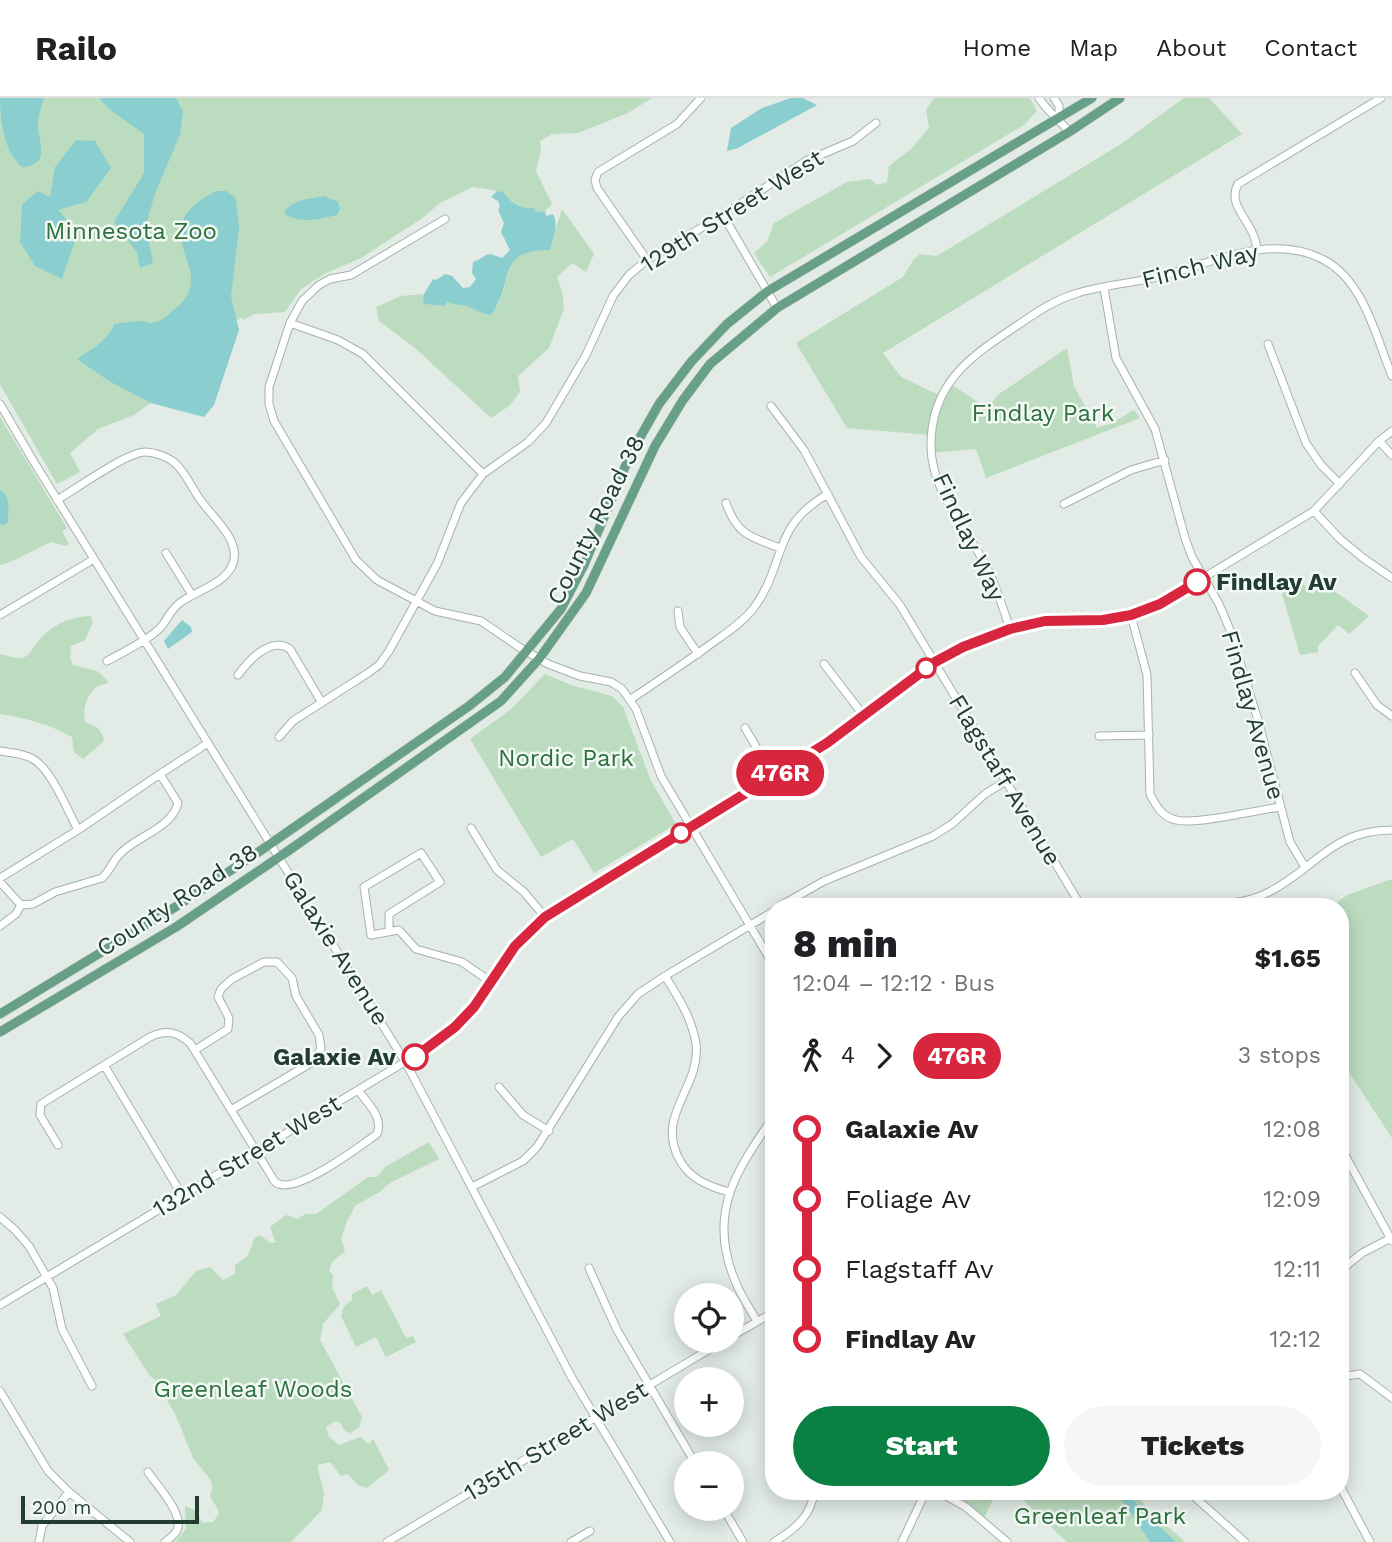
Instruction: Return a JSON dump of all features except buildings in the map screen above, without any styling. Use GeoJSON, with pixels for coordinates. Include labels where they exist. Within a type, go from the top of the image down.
{"type":"FeatureCollection","features":[{"type":"Feature","properties":{"kind":"main road"},"geometry":{"type":"LineString","coordinates":[[1059,118],[1092,98]]}},
{"type":"Feature","properties":{"kind":"main road","name":"County Road 38"},"geometry":{"type":"LineString","coordinates":[[0,1032],[176,927],[501,701],[539,659],[586,593],[655,446],[683,400],[710,364],[777,308],[1069,132],[1120,98]]}},
{"type":"Feature","properties":{"kind":"main road","name":"County Road 38"},"geometry":{"type":"LineString","coordinates":[[0,1014],[177,906],[271,844],[469,706],[505,677],[528,652],[568,597],[630,455],[659,404],[691,362],[727,324],[768,291],[1059,118]]}},
{"type":"Feature","properties":{"kind":"street"},"geometry":{"type":"LineString","coordinates":[[647,260],[597,188],[595,180],[598,172],[677,124],[701,98]]}},
{"type":"Feature","properties":{"kind":"street"},"geometry":{"type":"LineString","coordinates":[[1039,98],[1048,113],[1059,118],[1069,132]]}},
{"type":"Feature","properties":{"kind":"street"},"geometry":{"type":"LineString","coordinates":[[1054,98],[1059,106],[1059,118]]}},
{"type":"Feature","properties":{"kind":"street"},"geometry":{"type":"LineString","coordinates":[[1257,249],[1253,233],[1234,200],[1238,184],[1381,98]]}},
{"type":"Feature","properties":{"kind":"street","name":"129th Street West"},"geometry":{"type":"LineString","coordinates":[[279,737],[293,721],[379,665],[437,564],[461,503],[483,474],[528,442],[546,424],[586,355],[613,296],[629,275],[647,260],[723,215],[806,160],[853,141],[876,123]]}},
{"type":"Feature","properties":{"kind":"street"},"geometry":{"type":"LineString","coordinates":[[723,215],[777,308]]}},
{"type":"Feature","properties":{"kind":"street"},"geometry":{"type":"LineString","coordinates":[[445,219],[351,275],[330,279],[319,285],[302,301],[290,323],[269,387],[269,404],[274,421],[356,560],[377,580],[435,611],[481,621],[539,659],[580,676],[611,682],[622,689],[631,699],[661,776],[765,951]]}},
{"type":"Feature","properties":{"kind":"street","name":"Finch Way"},"geometry":{"type":"LineString","coordinates":[[1104,288],[1146,280],[1257,249],[1282,247],[1305,251],[1327,261],[1345,276],[1359,296],[1392,376]]}},
{"type":"Feature","properties":{"kind":"street","name":"Findlay Avenue"},"geometry":{"type":"LineString","coordinates":[[1104,288],[1116,358],[1155,429],[1185,538],[1230,630],[1258,720],[1290,842],[1305,867]]}},
{"type":"Feature","properties":{"kind":"street","name":"Findlay Way"},"geometry":{"type":"LineString","coordinates":[[1010,629],[990,574],[937,480],[931,447],[935,414],[950,380],[976,353],[1052,302],[1078,292],[1104,288]]}},
{"type":"Feature","properties":{"kind":"street"},"geometry":{"type":"LineString","coordinates":[[290,323],[338,340],[363,354],[483,474]]}},
{"type":"Feature","properties":{"kind":"street"},"geometry":{"type":"LineString","coordinates":[[1268,344],[1306,443],[1321,465],[1340,484]]}},
{"type":"Feature","properties":{"kind":"street","name":"Galaxie Avenue"},"geometry":{"type":"LineString","coordinates":[[0,404],[406,1063],[566,1367],[670,1542]]}},
{"type":"Feature","properties":{"kind":"street","name":"Flagstaff Avenue"},"geometry":{"type":"LineString","coordinates":[[771,406],[804,450],[861,557],[900,605],[1076,898]]}},
{"type":"Feature","properties":{"kind":"street","name":"132nd Street West"},"geometry":{"type":"LineString","coordinates":[[0,1306],[433,1045],[474,1007],[515,946],[545,917],[827,743],[935,662],[963,647],[1010,629],[1045,621],[1103,620],[1131,615],[1160,604],[1314,511],[1379,441],[1392,432]]}},
{"type":"Feature","properties":{"kind":"street"},"geometry":{"type":"LineString","coordinates":[[1379,441],[1392,455]]}},
{"type":"Feature","properties":{"kind":"street"},"geometry":{"type":"LineString","coordinates":[[57,500],[138,453],[152,452],[174,462],[184,473],[202,503],[222,527],[234,552],[232,568],[227,573],[171,610],[160,627],[107,661]]}},
{"type":"Feature","properties":{"kind":"street"},"geometry":{"type":"LineString","coordinates":[[1064,505],[1132,470],[1165,460]]}},
{"type":"Feature","properties":{"kind":"street"},"geometry":{"type":"LineString","coordinates":[[631,699],[698,654],[735,626],[752,609],[766,586],[788,530],[798,515],[828,494]]}},
{"type":"Feature","properties":{"kind":"street"},"geometry":{"type":"LineString","coordinates":[[726,503],[736,526],[748,535],[780,548]]}},
{"type":"Feature","properties":{"kind":"street"},"geometry":{"type":"LineString","coordinates":[[1314,511],[1363,558],[1392,578]]}},
{"type":"Feature","properties":{"kind":"street"},"geometry":{"type":"LineString","coordinates":[[166,553],[192,595]]}},
{"type":"Feature","properties":{"kind":"street"},"geometry":{"type":"LineString","coordinates":[[0,615],[94,559]]}},
{"type":"Feature","properties":{"kind":"street"},"geometry":{"type":"LineString","coordinates":[[678,611],[680,627],[698,654]]}},
{"type":"Feature","properties":{"kind":"street"},"geometry":{"type":"LineString","coordinates":[[1131,615],[1147,675],[1150,794],[1156,807],[1168,817],[1188,821],[1280,807]]}},
{"type":"Feature","properties":{"kind":"street"},"geometry":{"type":"LineString","coordinates":[[238,675],[250,659],[273,645],[283,644],[290,649],[322,702]]}},
{"type":"Feature","properties":{"kind":"street"},"geometry":{"type":"LineString","coordinates":[[824,664],[864,716]]}},
{"type":"Feature","properties":{"kind":"street"},"geometry":{"type":"LineString","coordinates":[[1355,673],[1377,705],[1392,716]]}},
{"type":"Feature","properties":{"kind":"street"},"geometry":{"type":"LineString","coordinates":[[745,728],[774,777]]}},
{"type":"Feature","properties":{"kind":"street"},"geometry":{"type":"LineString","coordinates":[[1100,736],[1149,735]]}},
{"type":"Feature","properties":{"kind":"street"},"geometry":{"type":"LineString","coordinates":[[21,905],[0,880],[208,743]]}},
{"type":"Feature","properties":{"kind":"street"},"geometry":{"type":"LineString","coordinates":[[0,751],[21,754],[43,768],[78,830]]}},
{"type":"Feature","properties":{"kind":"street"},"geometry":{"type":"LineString","coordinates":[[21,905],[33,904],[55,892],[102,877],[124,851],[164,822],[176,810],[178,803],[160,774]]}},
{"type":"Feature","properties":{"kind":"street"},"geometry":{"type":"LineString","coordinates":[[794,898],[824,881],[933,836],[952,824],[985,794],[1006,781]]}},
{"type":"Feature","properties":{"kind":"street"},"geometry":{"type":"LineString","coordinates":[[471,828],[497,870],[524,892],[545,917]]}},
{"type":"Feature","properties":{"kind":"street"},"geometry":{"type":"LineString","coordinates":[[1254,898],[1269,892],[1351,835],[1372,830],[1392,830]]}},
{"type":"Feature","properties":{"kind":"street"},"geometry":{"type":"LineString","coordinates":[[389,930],[389,915],[440,882],[421,853],[364,887],[372,935],[399,929],[416,949],[462,962],[491,982]]}},
{"type":"Feature","properties":{"kind":"street"},"geometry":{"type":"LineString","coordinates":[[0,926],[16,914],[21,905]]}},
{"type":"Feature","properties":{"kind":"street"},"geometry":{"type":"LineString","coordinates":[[472,1187],[523,1161],[549,1131],[618,1017],[638,994],[765,916]]}},
{"type":"Feature","properties":{"kind":"street"},"geometry":{"type":"LineString","coordinates":[[195,1051],[228,1029],[229,1018],[218,997],[225,985],[264,962],[272,961],[281,965],[292,978],[296,996],[319,1035],[321,1049],[311,1063],[231,1110]]}},
{"type":"Feature","properties":{"kind":"street"},"geometry":{"type":"LineString","coordinates":[[665,975],[689,1016],[696,1044],[692,1075],[672,1118],[674,1148],[681,1164],[694,1177],[708,1186],[729,1192]]}},
{"type":"Feature","properties":{"kind":"street"},"geometry":{"type":"LineString","coordinates":[[58,1145],[40,1115],[41,1104],[162,1032],[181,1035],[195,1051],[276,1183],[282,1185],[299,1182],[321,1171],[377,1134],[379,1119],[358,1090]]}},
{"type":"Feature","properties":{"kind":"street"},"geometry":{"type":"LineString","coordinates":[[104,1065],[182,1195]]}},
{"type":"Feature","properties":{"kind":"street"},"geometry":{"type":"LineString","coordinates":[[499,1087],[523,1115],[549,1131]]}},
{"type":"Feature","properties":{"kind":"street"},"geometry":{"type":"LineString","coordinates":[[757,1321],[736,1284],[726,1256],[723,1223],[729,1192],[742,1163],[765,1129]]}},
{"type":"Feature","properties":{"kind":"street"},"geometry":{"type":"LineString","coordinates":[[1349,1162],[1391,1239],[1362,1253],[1349,1264]]}},
{"type":"Feature","properties":{"kind":"street"},"geometry":{"type":"LineString","coordinates":[[0,1217],[29,1247],[57,1295],[62,1329],[92,1386]]}},
{"type":"Feature","properties":{"kind":"street"},"geometry":{"type":"LineString","coordinates":[[589,1268],[617,1330],[688,1451]]}},
{"type":"Feature","properties":{"kind":"street"},"geometry":{"type":"LineString","coordinates":[[744,1329],[765,1317]]}},
{"type":"Feature","properties":{"kind":"street","name":"135th Street West"},"geometry":{"type":"LineString","coordinates":[[387,1542],[402,1538],[704,1353]]}},
{"type":"Feature","properties":{"kind":"street"},"geometry":{"type":"LineString","coordinates":[[1349,1376],[1360,1374],[1392,1398]]}},
{"type":"Feature","properties":{"kind":"street"},"geometry":{"type":"LineString","coordinates":[[0,1391],[48,1471],[69,1492],[130,1542]]}},
{"type":"Feature","properties":{"kind":"street"},"geometry":{"type":"LineString","coordinates":[[148,1472],[180,1522],[177,1531],[165,1542]]}},
{"type":"Feature","properties":{"kind":"street"},"geometry":{"type":"LineString","coordinates":[[39,1542],[41,1526],[69,1492]]}},
{"type":"Feature","properties":{"kind":"street"},"geometry":{"type":"LineString","coordinates":[[774,1542],[795,1529],[806,1514],[811,1500]]}},
{"type":"Feature","properties":{"kind":"street"},"geometry":{"type":"LineString","coordinates":[[902,1542],[922,1500]]}},
{"type":"Feature","properties":{"kind":"street"},"geometry":{"type":"LineString","coordinates":[[953,1500],[966,1507],[1007,1542]]}},
{"type":"Feature","properties":{"kind":"street"},"geometry":{"type":"LineString","coordinates":[[1198,1500],[1245,1542]]}},
{"type":"Feature","properties":{"kind":"street"},"geometry":{"type":"LineString","coordinates":[[1348,1500],[1370,1542]]}},
{"type":"Feature","properties":{"kind":"street"},"geometry":{"type":"LineString","coordinates":[[731,1521],[743,1542]]}},
{"type":"Feature","properties":{"kind":"street"},"geometry":{"type":"LineString","coordinates":[[571,1542],[590,1531]]}},
{"type":"Feature","properties":{"kind":"green space","name":"Minnesota Zoo"},"geometry":{"type":"Polygon","coordinates":[[[0,98],[652,98],[628,113],[578,133],[552,134],[540,141],[541,150],[536,171],[552,204],[545,211],[535,212],[531,208],[526,210],[497,191],[473,187],[440,203],[421,219],[361,258],[326,273],[301,289],[285,312],[255,314],[243,320],[242,317],[128,390],[151,403],[134,415],[98,429],[70,453],[80,472],[57,484],[0,384],[0,98]]]}},
{"type":"Feature","properties":{"kind":"green space"},"geometry":{"type":"Polygon","coordinates":[[[934,98],[1030,98],[1037,111],[1024,125],[770,277],[754,253],[767,242],[774,223],[847,182],[870,179],[877,185],[887,182],[889,166],[911,149],[929,128],[926,110],[934,98]]]}},
{"type":"Feature","properties":{"kind":"green space","name":"Findlay Park"},"geometry":{"type":"Polygon","coordinates":[[[1184,98],[1209,98],[1242,134],[883,353],[901,377],[941,396],[949,383],[987,408],[999,394],[1067,348],[1074,386],[1097,428],[1134,410],[1140,418],[986,478],[976,449],[931,453],[931,435],[847,428],[796,343],[903,277],[920,254],[937,256],[1121,144],[1184,98]]]}},
{"type":"Feature","properties":{"kind":"green space"},"geometry":{"type":"Polygon","coordinates":[[[562,209],[594,254],[586,272],[572,263],[557,277],[564,309],[549,348],[518,376],[520,392],[509,406],[491,418],[415,348],[379,321],[376,307],[401,296],[424,294],[424,304],[445,306],[447,300],[472,308],[498,306],[512,262],[520,254],[536,249],[553,238],[562,209]]]}},
{"type":"Feature","properties":{"kind":"green space"},"geometry":{"type":"Polygon","coordinates":[[[0,417],[67,528],[62,532],[69,544],[66,546],[51,542],[0,565],[0,417]]]}},
{"type":"Feature","properties":{"kind":"green space"},"geometry":{"type":"Polygon","coordinates":[[[1297,579],[1313,594],[1323,583],[1369,616],[1349,634],[1338,625],[1318,646],[1318,652],[1300,655],[1282,594],[1297,579]]]}},
{"type":"Feature","properties":{"kind":"green space"},"geometry":{"type":"Polygon","coordinates":[[[90,616],[93,622],[85,640],[71,646],[70,658],[73,665],[97,671],[108,681],[95,688],[86,704],[85,722],[98,728],[104,738],[103,742],[83,759],[74,752],[72,737],[37,722],[0,714],[0,654],[25,657],[54,627],[67,620],[90,616]]]}},
{"type":"Feature","properties":{"kind":"green space","name":"Nordic Park"},"geometry":{"type":"Polygon","coordinates":[[[545,674],[571,685],[612,696],[623,707],[651,781],[676,824],[594,873],[573,839],[541,857],[470,739],[510,710],[545,674]]]}},
{"type":"Feature","properties":{"kind":"green space"},"geometry":{"type":"Polygon","coordinates":[[[1392,880],[1392,1138],[1349,1072],[1349,898],[1343,898],[1392,880]]]}},
{"type":"Feature","properties":{"kind":"green space","name":"Greenleaf Woods"},"geometry":{"type":"Polygon","coordinates":[[[429,1142],[439,1159],[390,1183],[380,1192],[356,1205],[347,1221],[341,1239],[345,1251],[333,1261],[329,1270],[333,1276],[332,1287],[340,1304],[323,1324],[320,1340],[362,1417],[359,1427],[351,1433],[345,1431],[340,1422],[333,1422],[326,1427],[329,1437],[339,1445],[360,1437],[369,1444],[373,1439],[389,1470],[367,1488],[358,1485],[348,1474],[341,1476],[330,1462],[317,1465],[324,1493],[322,1510],[291,1542],[175,1542],[186,1529],[185,1506],[194,1510],[203,1523],[213,1522],[219,1514],[210,1496],[213,1488],[210,1479],[193,1458],[167,1400],[167,1389],[150,1376],[123,1334],[161,1316],[156,1304],[176,1295],[196,1271],[210,1267],[223,1280],[235,1274],[235,1265],[248,1256],[255,1237],[261,1236],[270,1243],[276,1243],[270,1227],[286,1215],[298,1219],[305,1214],[316,1214],[368,1177],[377,1177],[385,1167],[429,1142]]]}},
{"type":"Feature","properties":{"kind":"green space"},"geometry":{"type":"Polygon","coordinates":[[[367,1286],[372,1295],[381,1290],[406,1338],[413,1336],[416,1342],[386,1357],[376,1337],[356,1347],[341,1316],[344,1306],[352,1300],[352,1294],[367,1286]]]}},
{"type":"Feature","properties":{"kind":"green space"},"geometry":{"type":"Polygon","coordinates":[[[951,1500],[993,1500],[983,1520],[951,1500]]]}},
{"type":"Feature","properties":{"kind":"green space","name":"Greenleaf Park"},"geometry":{"type":"Polygon","coordinates":[[[1023,1500],[1141,1500],[1185,1542],[1067,1542],[1023,1500]]]}},
{"type":"Feature","properties":{"kind":"water"},"geometry":{"type":"Polygon","coordinates":[[[0,98],[44,98],[38,121],[41,156],[38,162],[22,167],[11,153],[2,126],[0,98]]]}},
{"type":"Feature","properties":{"kind":"water"},"geometry":{"type":"Polygon","coordinates":[[[99,98],[176,98],[183,112],[180,135],[155,193],[146,226],[153,263],[140,268],[137,252],[114,222],[144,173],[144,134],[109,109],[99,98]]]}},
{"type":"Feature","properties":{"kind":"water"},"geometry":{"type":"Polygon","coordinates":[[[791,98],[803,98],[817,105],[738,148],[727,151],[731,128],[762,108],[791,98]]]}},
{"type":"Feature","properties":{"kind":"water"},"geometry":{"type":"Polygon","coordinates":[[[76,140],[95,141],[111,168],[86,202],[58,210],[78,232],[62,279],[35,266],[20,242],[22,204],[38,191],[50,197],[55,167],[76,140]]]}},
{"type":"Feature","properties":{"kind":"water"},"geometry":{"type":"Polygon","coordinates":[[[216,191],[226,191],[236,198],[239,228],[231,296],[239,330],[214,405],[204,417],[151,403],[109,381],[77,359],[104,340],[114,324],[158,322],[188,294],[191,280],[181,236],[182,222],[193,206],[216,191]]]}},
{"type":"Feature","properties":{"kind":"water"},"geometry":{"type":"Polygon","coordinates":[[[497,191],[503,192],[521,206],[534,208],[536,212],[545,211],[546,216],[553,214],[555,227],[550,250],[533,251],[521,255],[513,262],[491,315],[447,301],[445,306],[423,304],[424,294],[433,279],[445,274],[452,276],[463,288],[470,287],[476,279],[472,273],[473,262],[489,254],[502,258],[510,250],[501,232],[504,223],[498,210],[498,201],[491,197],[497,191]]]}},
{"type":"Feature","properties":{"kind":"water"},"geometry":{"type":"Polygon","coordinates":[[[324,196],[338,202],[340,209],[337,215],[302,220],[284,213],[296,202],[324,196]]]}},
{"type":"Feature","properties":{"kind":"water"},"geometry":{"type":"Polygon","coordinates":[[[0,490],[6,496],[8,504],[8,521],[5,525],[0,524],[0,490]]]}},
{"type":"Feature","properties":{"kind":"water"},"geometry":{"type":"Polygon","coordinates":[[[182,620],[191,627],[192,632],[168,649],[164,641],[182,620]]]}},
{"type":"Feature","properties":{"kind":"water"},"geometry":{"type":"Polygon","coordinates":[[[1122,1500],[1134,1500],[1176,1542],[1150,1542],[1122,1500]]]}},
{"type":"Feature","properties":{"kind":"bus line","name":"476R"},"geometry":{"type":"LineString","coordinates":[[415,1057],[455,1027],[474,1007],[515,946],[545,917],[827,743],[935,662],[963,647],[1010,629],[1045,621],[1103,620],[1131,615],[1160,604],[1197,582]]}},
{"type":"Feature","properties":{"kind":"place","name":"Findlay Av"},"geometry":{"type":"Point","coordinates":[1197,582]}},
{"type":"Feature","properties":{"kind":"place","name":"Galaxie Av"},"geometry":{"type":"Point","coordinates":[415,1057]}}]}
